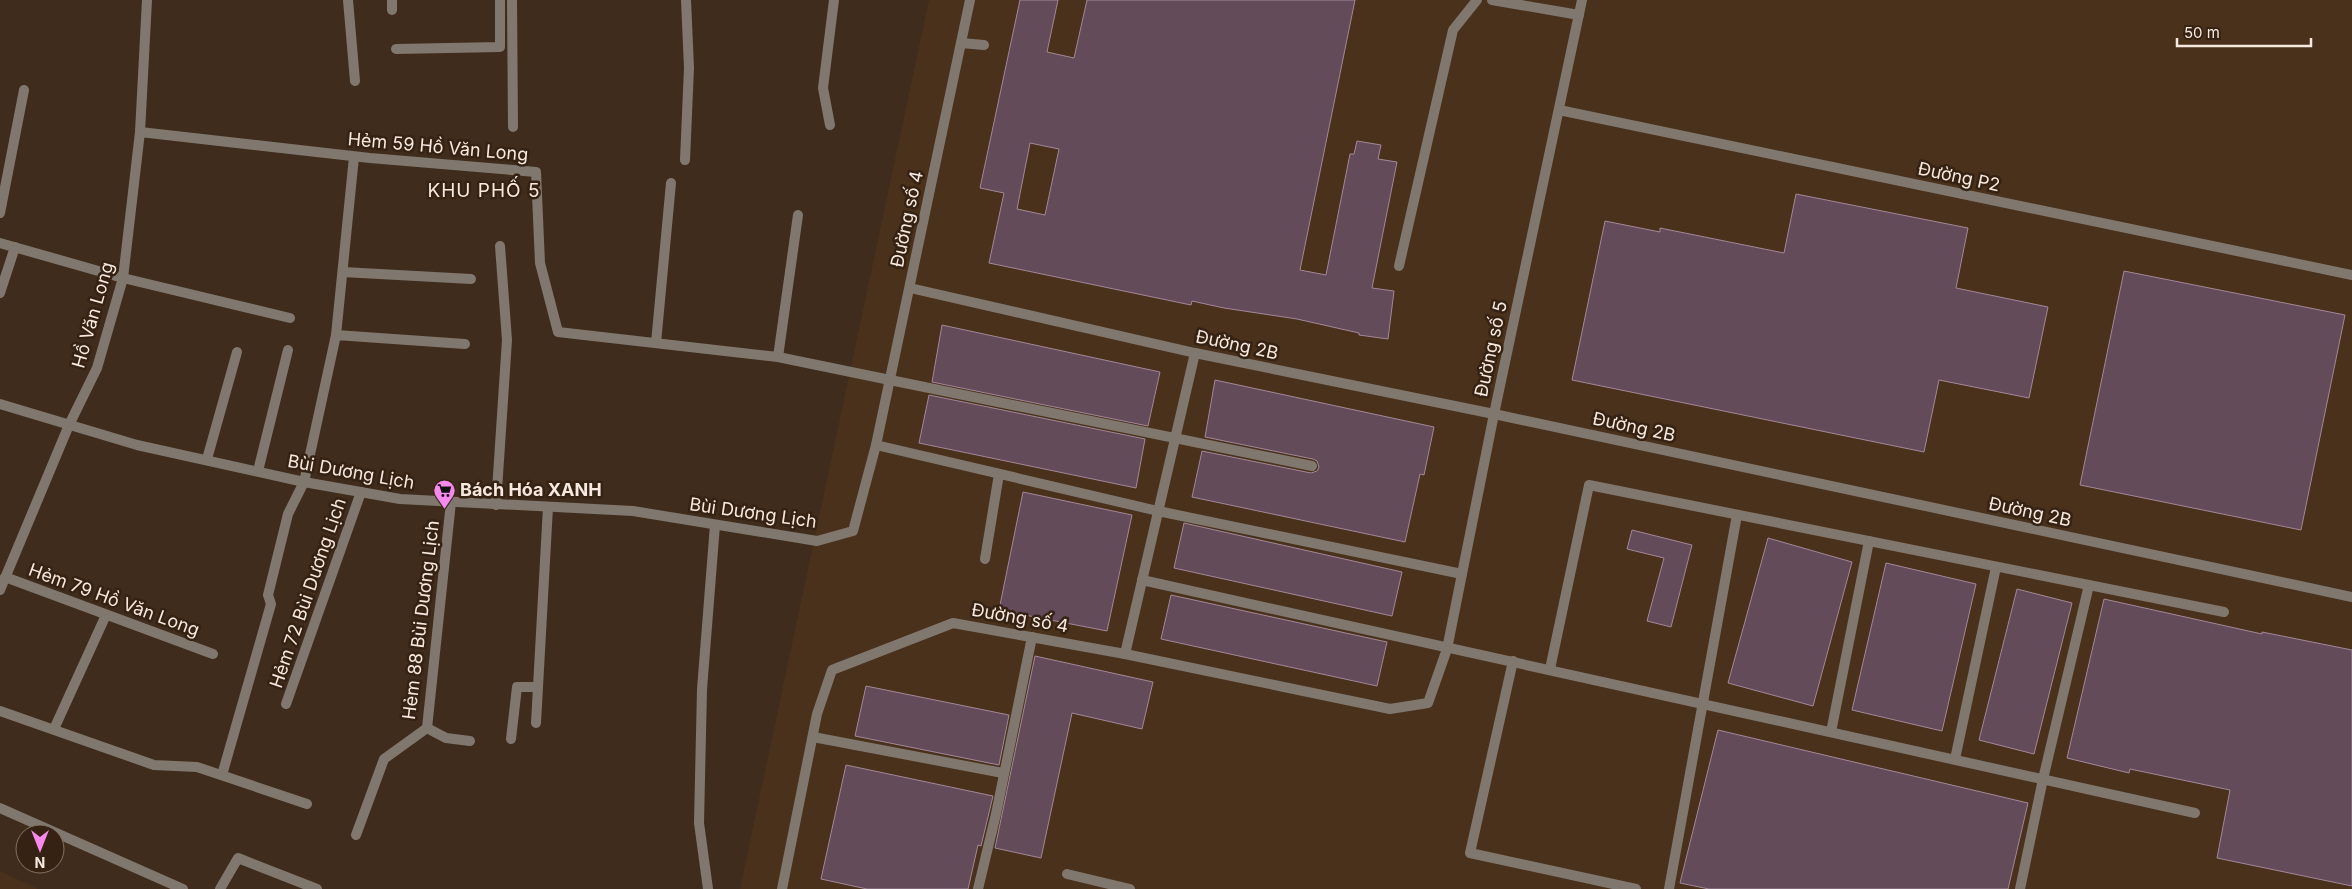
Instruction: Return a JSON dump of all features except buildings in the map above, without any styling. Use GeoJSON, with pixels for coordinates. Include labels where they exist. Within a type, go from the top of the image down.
{"type":"FeatureCollection","features":[{"type":"Feature","properties":{"kind":"street","name":"Hồ Văn Long"},"geometry":{"type":"LineString","coordinates":[[0,590],[69,425],[97,368],[123,278],[140,132],[147,0]]}},
{"type":"Feature","properties":{"kind":"street"},"geometry":{"type":"LineString","coordinates":[[348,0],[355,81]]}},
{"type":"Feature","properties":{"kind":"street"},"geometry":{"type":"LineString","coordinates":[[396,49],[500,47],[500,0]]}},
{"type":"Feature","properties":{"kind":"street"},"geometry":{"type":"LineString","coordinates":[[512,0],[513,127]]}},
{"type":"Feature","properties":{"kind":"street"},"geometry":{"type":"LineString","coordinates":[[685,160],[689,68],[686,0]]}},
{"type":"Feature","properties":{"kind":"street"},"geometry":{"type":"LineString","coordinates":[[830,125],[822,88],[834,0]]}},
{"type":"Feature","properties":{"kind":"street","name":"Đường số 4"},"geometry":{"type":"LineString","coordinates":[[876,445],[970,0]]}},
{"type":"Feature","properties":{"kind":"street"},"geometry":{"type":"LineString","coordinates":[[1399,266],[1453,30],[1477,0]]}},
{"type":"Feature","properties":{"kind":"street"},"geometry":{"type":"LineString","coordinates":[[1492,0],[1579,15]]}},
{"type":"Feature","properties":{"kind":"street","name":"Đường số 5"},"geometry":{"type":"LineString","coordinates":[[1428,703],[1447,649],[1494,414],[1582,0]]}},
{"type":"Feature","properties":{"kind":"street"},"geometry":{"type":"LineString","coordinates":[[961,43],[984,45]]}},
{"type":"Feature","properties":{"kind":"street"},"geometry":{"type":"LineString","coordinates":[[0,213],[24,90]]}},
{"type":"Feature","properties":{"kind":"street","name":"Đường P2"},"geometry":{"type":"LineString","coordinates":[[1559,110],[2352,275]]}},
{"type":"Feature","properties":{"kind":"street","name":"Hẻm 59 Hồ Văn Long"},"geometry":{"type":"LineString","coordinates":[[140,132],[354,156],[536,172],[540,263],[558,332],[778,357],[1312,466]]}},
{"type":"Feature","properties":{"kind":"street"},"geometry":{"type":"LineString","coordinates":[[222,775],[271,604],[268,595],[288,514],[304,482],[336,334],[354,156]]}},
{"type":"Feature","properties":{"kind":"street"},"geometry":{"type":"LineString","coordinates":[[656,343],[671,183]]}},
{"type":"Feature","properties":{"kind":"street"},"geometry":{"type":"LineString","coordinates":[[778,357],[798,215]]}},
{"type":"Feature","properties":{"kind":"street"},"geometry":{"type":"LineString","coordinates":[[0,243],[123,278],[290,318]]}},
{"type":"Feature","properties":{"kind":"street"},"geometry":{"type":"LineString","coordinates":[[496,505],[507,340],[500,246]]}},
{"type":"Feature","properties":{"kind":"street"},"geometry":{"type":"LineString","coordinates":[[0,293],[15,247]]}},
{"type":"Feature","properties":{"kind":"street"},"geometry":{"type":"LineString","coordinates":[[343,272],[471,279]]}},
{"type":"Feature","properties":{"kind":"street","name":"Đường 2B"},"geometry":{"type":"LineString","coordinates":[[910,288],[1195,353],[1494,414],[2352,597]]}},
{"type":"Feature","properties":{"kind":"street"},"geometry":{"type":"LineString","coordinates":[[336,334],[464,344]]}},
{"type":"Feature","properties":{"kind":"street"},"geometry":{"type":"LineString","coordinates":[[258,471],[288,350]]}},
{"type":"Feature","properties":{"kind":"street"},"geometry":{"type":"LineString","coordinates":[[207,459],[237,352]]}},
{"type":"Feature","properties":{"kind":"street"},"geometry":{"type":"LineString","coordinates":[[1125,654],[1195,353]]}},
{"type":"Feature","properties":{"kind":"street","name":"Bùi Dương Lịch"},"geometry":{"type":"LineString","coordinates":[[0,404],[137,445],[304,482],[400,499],[633,511],[817,541],[853,531],[876,445]]}},
{"type":"Feature","properties":{"kind":"street"},"geometry":{"type":"LineString","coordinates":[[876,445],[1158,511],[1462,574]]}},
{"type":"Feature","properties":{"kind":"street"},"geometry":{"type":"LineString","coordinates":[[985,559],[999,474]]}},
{"type":"Feature","properties":{"kind":"street"},"geometry":{"type":"LineString","coordinates":[[1550,669],[1588,485],[2224,612]]}},
{"type":"Feature","properties":{"kind":"street","name":"Hẻm 72 Bùi Dương Lịch"},"geometry":{"type":"LineString","coordinates":[[286,704],[361,492]]}},
{"type":"Feature","properties":{"kind":"street","name":"Hẻm 88 Bùi Dương Lịch"},"geometry":{"type":"LineString","coordinates":[[356,834],[384,759],[391,752],[414,739],[427,728],[451,502]]}},
{"type":"Feature","properties":{"kind":"street"},"geometry":{"type":"LineString","coordinates":[[536,723],[548,507]]}},
{"type":"Feature","properties":{"kind":"street"},"geometry":{"type":"LineString","coordinates":[[1669,889],[1737,515]]}},
{"type":"Feature","properties":{"kind":"street"},"geometry":{"type":"LineString","coordinates":[[708,889],[699,814],[702,689],[715,525]]}},
{"type":"Feature","properties":{"kind":"street"},"geometry":{"type":"LineString","coordinates":[[1831,732],[1869,541]]}},
{"type":"Feature","properties":{"kind":"street"},"geometry":{"type":"LineString","coordinates":[[1955,759],[1996,566]]}},
{"type":"Feature","properties":{"kind":"street","name":"Hẻm 79 Hồ Văn Long"},"geometry":{"type":"LineString","coordinates":[[5,578],[213,654]]}},
{"type":"Feature","properties":{"kind":"street"},"geometry":{"type":"LineString","coordinates":[[1142,580],[2195,813]]}},
{"type":"Feature","properties":{"kind":"street"},"geometry":{"type":"LineString","coordinates":[[2020,889],[2043,779],[2089,585]]}},
{"type":"Feature","properties":{"kind":"street"},"geometry":{"type":"LineString","coordinates":[[54,729],[106,615]]}},
{"type":"Feature","properties":{"kind":"street","name":"Đường số 4"},"geometry":{"type":"LineString","coordinates":[[782,889],[817,714],[832,670],[953,623],[1125,654],[1390,709],[1428,703]]}},
{"type":"Feature","properties":{"kind":"street"},"geometry":{"type":"LineString","coordinates":[[978,889],[996,814],[1032,637]]}},
{"type":"Feature","properties":{"kind":"street"},"geometry":{"type":"LineString","coordinates":[[1513,661],[1470,853],[1636,889]]}},
{"type":"Feature","properties":{"kind":"street"},"geometry":{"type":"LineString","coordinates":[[511,740],[517,687],[538,687]]}},
{"type":"Feature","properties":{"kind":"street"},"geometry":{"type":"LineString","coordinates":[[0,711],[154,766],[197,767],[307,804]]}},
{"type":"Feature","properties":{"kind":"street"},"geometry":{"type":"LineString","coordinates":[[427,728],[446,738],[470,741]]}},
{"type":"Feature","properties":{"kind":"street"},"geometry":{"type":"LineString","coordinates":[[813,737],[1003,773]]}},
{"type":"Feature","properties":{"kind":"street"},"geometry":{"type":"LineString","coordinates":[[0,808],[184,889]]}},
{"type":"Feature","properties":{"kind":"street"},"geometry":{"type":"LineString","coordinates":[[220,889],[238,858],[317,889]]}},
{"type":"Feature","properties":{"kind":"street"},"geometry":{"type":"LineString","coordinates":[[1066,874],[1130,889]]}},
{"type":"Feature","properties":{"kind":"shaded area"},"geometry":{"type":"Polygon","coordinates":[[[929,0],[2352,0],[2352,889],[740,889],[929,0]]]}},
{"type":"Feature","properties":{"kind":"shaded area"},"geometry":{"type":"Polygon","coordinates":[[[0,871],[38,889],[0,889],[0,871]]]}},
{"type":"Feature","properties":{"kind":"place","name":"Bách Hóa XANH"},"geometry":{"type":"Point","coordinates":[444,509]}},
{"type":"Feature","properties":{"kind":"district","name":"KHU PHỐ 5"},"geometry":{"type":"Point","coordinates":[484,190]}}]}
